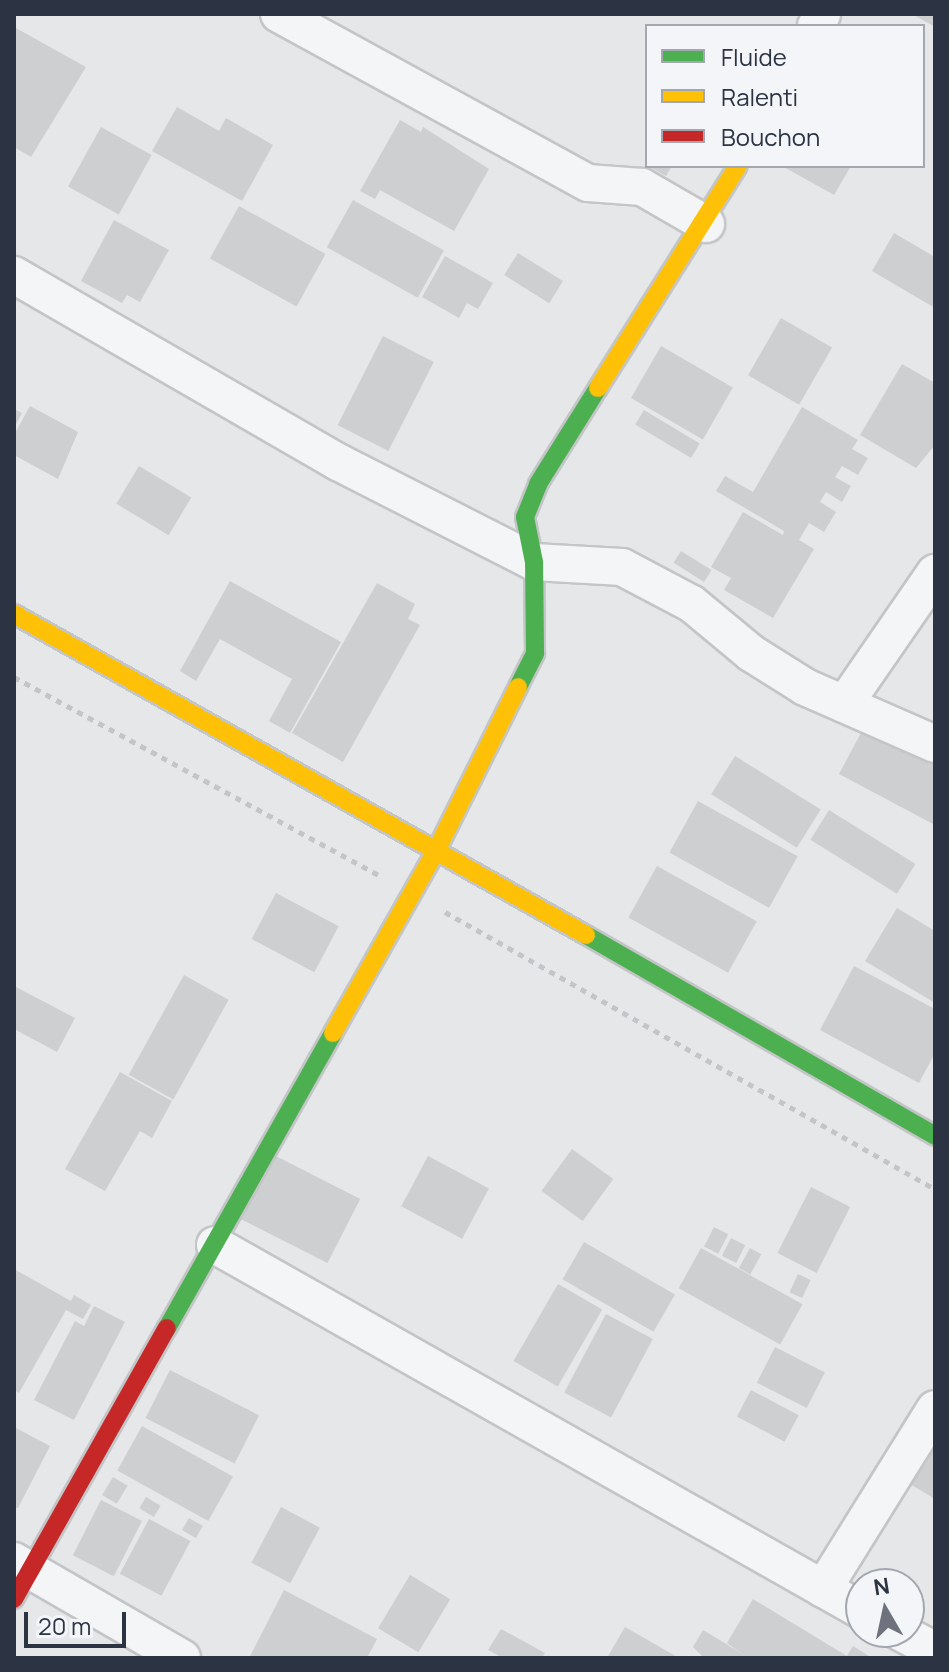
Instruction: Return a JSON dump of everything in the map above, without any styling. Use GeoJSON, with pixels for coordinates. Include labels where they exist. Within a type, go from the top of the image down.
{"type":"FeatureCollection","features":[{"type":"Feature","properties":{"kind":"street"},"geometry":{"type":"LineString","coordinates":[[279,14],[588,183],[642,187],[706,224]]}},
{"type":"Feature","properties":{"kind":"street"},"geometry":{"type":"LineString","coordinates":[[182,1658],[19,1577],[215,1245],[437,849],[535,653],[534,562],[525,517],[538,484],[706,224],[737,168]]}},
{"type":"Feature","properties":{"kind":"street"},"geometry":{"type":"LineString","coordinates":[[14,275],[338,462],[534,562],[622,567],[692,604],[751,653],[805,687],[846,702],[935,744]]}},
{"type":"Feature","properties":{"kind":"street"},"geometry":{"type":"LineString","coordinates":[[846,702],[935,573]]}},
{"type":"Feature","properties":{"kind":"street"},"geometry":{"type":"LineString","coordinates":[[14,614],[437,849],[935,1136]]}},
{"type":"Feature","properties":{"kind":"street"},"geometry":{"type":"LineString","coordinates":[[215,1245],[845,1601]]}},
{"type":"Feature","properties":{"kind":"street"},"geometry":{"type":"LineString","coordinates":[[823,1589],[935,1409]]}},
{"type":"Feature","properties":{"kind":"path"},"geometry":{"type":"LineString","coordinates":[[14,677],[412,894],[935,1189]]}},
{"type":"Feature","properties":{"kind":"building"},"geometry":{"type":"Polygon","coordinates":[[[912,14],[935,14],[935,27],[912,14]]]}},
{"type":"Feature","properties":{"kind":"building"},"geometry":{"type":"Polygon","coordinates":[[[14,27],[86,67],[31,157],[14,147],[14,27]]]}},
{"type":"Feature","properties":{"kind":"building"},"geometry":{"type":"Polygon","coordinates":[[[177,107],[219,131],[226,118],[273,145],[242,201],[152,151],[177,107]]]}},
{"type":"Feature","properties":{"kind":"building"},"geometry":{"type":"Polygon","coordinates":[[[400,120],[421,132],[423,127],[489,169],[454,231],[380,190],[375,199],[360,191],[400,120]]]}},
{"type":"Feature","properties":{"kind":"building"},"geometry":{"type":"Polygon","coordinates":[[[101,127],[152,155],[119,215],[68,186],[101,127]]]}},
{"type":"Feature","properties":{"kind":"building"},"geometry":{"type":"Polygon","coordinates":[[[652,168],[671,168],[666,176],[652,168]]]}},
{"type":"Feature","properties":{"kind":"building"},"geometry":{"type":"Polygon","coordinates":[[[786,168],[850,168],[834,195],[786,168]]]}},
{"type":"Feature","properties":{"kind":"building"},"geometry":{"type":"Polygon","coordinates":[[[353,200],[444,250],[418,298],[327,247],[353,200]]]}},
{"type":"Feature","properties":{"kind":"building"},"geometry":{"type":"Polygon","coordinates":[[[239,206],[326,254],[296,306],[210,258],[239,206]]]}},
{"type":"Feature","properties":{"kind":"building"},"geometry":{"type":"Polygon","coordinates":[[[114,220],[169,250],[140,302],[127,295],[122,303],[81,281],[114,220]]]}},
{"type":"Feature","properties":{"kind":"building"},"geometry":{"type":"Polygon","coordinates":[[[894,233],[935,257],[935,308],[872,271],[894,233]]]}},
{"type":"Feature","properties":{"kind":"building"},"geometry":{"type":"Polygon","coordinates":[[[518,253],[563,281],[549,303],[504,275],[518,253]]]}},
{"type":"Feature","properties":{"kind":"building"},"geometry":{"type":"Polygon","coordinates":[[[445,256],[493,283],[478,309],[467,303],[459,318],[422,297],[445,256]]]}},
{"type":"Feature","properties":{"kind":"building"},"geometry":{"type":"Polygon","coordinates":[[[781,318],[832,347],[799,405],[748,375],[781,318]]]}},
{"type":"Feature","properties":{"kind":"building"},"geometry":{"type":"Polygon","coordinates":[[[383,336],[434,362],[388,451],[338,425],[383,336]]]}},
{"type":"Feature","properties":{"kind":"building"},"geometry":{"type":"Polygon","coordinates":[[[661,346],[733,388],[703,439],[631,398],[661,346]]]}},
{"type":"Feature","properties":{"kind":"building"},"geometry":{"type":"Polygon","coordinates":[[[902,364],[935,383],[935,445],[916,468],[860,435],[902,364]]]}},
{"type":"Feature","properties":{"kind":"building"},"geometry":{"type":"Polygon","coordinates":[[[30,406],[78,432],[58,479],[14,455],[14,435],[30,406]]]}},
{"type":"Feature","properties":{"kind":"building"},"geometry":{"type":"Polygon","coordinates":[[[802,407],[858,440],[852,449],[868,458],[858,475],[842,466],[835,477],[851,486],[842,502],[826,492],[820,502],[836,512],[824,532],[809,523],[799,540],[814,549],[773,618],[724,590],[731,578],[711,567],[743,512],[783,535],[784,531],[716,491],[725,476],[753,492],[802,407]]]}},
{"type":"Feature","properties":{"kind":"building"},"geometry":{"type":"Polygon","coordinates":[[[14,409],[22,413],[14,428],[14,409]]]}},
{"type":"Feature","properties":{"kind":"building"},"geometry":{"type":"Polygon","coordinates":[[[644,410],[700,443],[691,458],[635,425],[644,410]]]}},
{"type":"Feature","properties":{"kind":"building"},"geometry":{"type":"Polygon","coordinates":[[[139,466],[191,497],[169,535],[116,504],[139,466]]]}},
{"type":"Feature","properties":{"kind":"building"},"geometry":{"type":"Polygon","coordinates":[[[681,551],[712,570],[704,582],[674,563],[681,551]]]}},
{"type":"Feature","properties":{"kind":"building"},"geometry":{"type":"Polygon","coordinates":[[[230,581],[341,642],[290,733],[269,721],[292,679],[220,639],[196,681],[180,671],[230,581]]]}},
{"type":"Feature","properties":{"kind":"building"},"geometry":{"type":"Polygon","coordinates":[[[377,583],[415,604],[408,619],[420,625],[343,762],[292,733],[377,583]]]}},
{"type":"Feature","properties":{"kind":"building"},"geometry":{"type":"Polygon","coordinates":[[[869,718],[935,753],[935,825],[839,774],[869,718]]]}},
{"type":"Feature","properties":{"kind":"building"},"geometry":{"type":"Polygon","coordinates":[[[735,756],[821,810],[797,848],[711,794],[735,756]]]}},
{"type":"Feature","properties":{"kind":"building"},"geometry":{"type":"Polygon","coordinates":[[[698,801],[798,856],[769,908],[669,853],[698,801]]]}},
{"type":"Feature","properties":{"kind":"building"},"geometry":{"type":"Polygon","coordinates":[[[829,810],[916,864],[897,894],[810,840],[829,810]]]}},
{"type":"Feature","properties":{"kind":"building"},"geometry":{"type":"Polygon","coordinates":[[[657,866],[757,921],[728,973],[628,918],[657,866]]]}},
{"type":"Feature","properties":{"kind":"building"},"geometry":{"type":"Polygon","coordinates":[[[276,893],[339,926],[314,972],[252,939],[276,893]]]}},
{"type":"Feature","properties":{"kind":"building"},"geometry":{"type":"Polygon","coordinates":[[[897,908],[935,931],[935,1003],[865,961],[897,908]]]}},
{"type":"Feature","properties":{"kind":"building"},"geometry":{"type":"Polygon","coordinates":[[[854,966],[935,1009],[935,1053],[919,1083],[820,1030],[854,966]]]}},
{"type":"Feature","properties":{"kind":"building"},"geometry":{"type":"Polygon","coordinates":[[[184,975],[229,1000],[173,1099],[129,1075],[184,975]]]}},
{"type":"Feature","properties":{"kind":"building"},"geometry":{"type":"Polygon","coordinates":[[[14,986],[75,1018],[57,1052],[14,1029],[14,986]]]}},
{"type":"Feature","properties":{"kind":"building"},"geometry":{"type":"Polygon","coordinates":[[[120,1072],[172,1101],[152,1138],[140,1131],[105,1191],[65,1169],[120,1072]]]}},
{"type":"Feature","properties":{"kind":"building"},"geometry":{"type":"Polygon","coordinates":[[[572,1149],[613,1179],[583,1221],[541,1191],[572,1149]]]}},
{"type":"Feature","properties":{"kind":"building"},"geometry":{"type":"Polygon","coordinates":[[[272,1154],[360,1199],[328,1263],[239,1218],[272,1154]]]}},
{"type":"Feature","properties":{"kind":"building"},"geometry":{"type":"Polygon","coordinates":[[[428,1156],[489,1188],[462,1239],[401,1206],[428,1156]]]}},
{"type":"Feature","properties":{"kind":"building"},"geometry":{"type":"Polygon","coordinates":[[[811,1187],[850,1207],[817,1273],[777,1253],[811,1187]]]}},
{"type":"Feature","properties":{"kind":"building"},"geometry":{"type":"Polygon","coordinates":[[[714,1227],[728,1234],[718,1254],[704,1247],[714,1227]]]}},
{"type":"Feature","properties":{"kind":"building"},"geometry":{"type":"Polygon","coordinates":[[[731,1238],[745,1245],[736,1263],[722,1256],[731,1238]]]}},
{"type":"Feature","properties":{"kind":"building"},"geometry":{"type":"Polygon","coordinates":[[[584,1242],[675,1294],[653,1332],[562,1279],[584,1242]]]}},
{"type":"Feature","properties":{"kind":"building"},"geometry":{"type":"Polygon","coordinates":[[[701,1248],[802,1304],[780,1344],[679,1288],[701,1248]]]}},
{"type":"Feature","properties":{"kind":"building"},"geometry":{"type":"Polygon","coordinates":[[[750,1248],[761,1254],[750,1274],[739,1268],[750,1248]]]}},
{"type":"Feature","properties":{"kind":"building"},"geometry":{"type":"Polygon","coordinates":[[[14,1269],[71,1301],[74,1295],[91,1305],[83,1319],[66,1310],[19,1393],[14,1390],[14,1269]]]}},
{"type":"Feature","properties":{"kind":"building"},"geometry":{"type":"Polygon","coordinates":[[[798,1274],[811,1280],[802,1298],[790,1292],[798,1274]]]}},
{"type":"Feature","properties":{"kind":"building"},"geometry":{"type":"Polygon","coordinates":[[[558,1284],[602,1310],[558,1387],[514,1361],[558,1284]]]}},
{"type":"Feature","properties":{"kind":"building"},"geometry":{"type":"Polygon","coordinates":[[[94,1306],[125,1322],[74,1420],[34,1400],[75,1321],[84,1326],[94,1306]]]}},
{"type":"Feature","properties":{"kind":"building"},"geometry":{"type":"Polygon","coordinates":[[[606,1314],[653,1339],[611,1417],[564,1393],[606,1314]]]}},
{"type":"Feature","properties":{"kind":"building"},"geometry":{"type":"Polygon","coordinates":[[[775,1347],[825,1372],[807,1408],[757,1383],[775,1347]]]}},
{"type":"Feature","properties":{"kind":"building"},"geometry":{"type":"Polygon","coordinates":[[[170,1370],[259,1415],[235,1464],[145,1418],[170,1370]]]}},
{"type":"Feature","properties":{"kind":"building"},"geometry":{"type":"Polygon","coordinates":[[[751,1390],[799,1415],[785,1442],[737,1416],[751,1390]]]}},
{"type":"Feature","properties":{"kind":"building"},"geometry":{"type":"Polygon","coordinates":[[[142,1426],[233,1476],[208,1521],[117,1471],[142,1426]]]}},
{"type":"Feature","properties":{"kind":"building"},"geometry":{"type":"Polygon","coordinates":[[[14,1427],[50,1446],[18,1508],[14,1507],[14,1427]]]}},
{"type":"Feature","properties":{"kind":"building"},"geometry":{"type":"Polygon","coordinates":[[[935,1442],[935,1499],[910,1484],[935,1442]]]}},
{"type":"Feature","properties":{"kind":"building"},"geometry":{"type":"Polygon","coordinates":[[[113,1477],[128,1486],[117,1504],[102,1495],[113,1477]]]}},
{"type":"Feature","properties":{"kind":"building"},"geometry":{"type":"Polygon","coordinates":[[[146,1497],[161,1506],[154,1517],[139,1508],[146,1497]]]}},
{"type":"Feature","properties":{"kind":"building"},"geometry":{"type":"Polygon","coordinates":[[[101,1500],[142,1521],[114,1576],[73,1555],[101,1500]]]}},
{"type":"Feature","properties":{"kind":"building"},"geometry":{"type":"Polygon","coordinates":[[[281,1507],[320,1528],[290,1583],[251,1563],[281,1507]]]}},
{"type":"Feature","properties":{"kind":"building"},"geometry":{"type":"Polygon","coordinates":[[[189,1518],[203,1526],[196,1538],[182,1530],[189,1518]]]}},
{"type":"Feature","properties":{"kind":"building"},"geometry":{"type":"Polygon","coordinates":[[[149,1519],[190,1541],[161,1596],[120,1574],[149,1519]]]}},
{"type":"Feature","properties":{"kind":"building"},"geometry":{"type":"Polygon","coordinates":[[[410,1575],[450,1599],[418,1652],[378,1628],[410,1575]]]}},
{"type":"Feature","properties":{"kind":"building"},"geometry":{"type":"Polygon","coordinates":[[[284,1590],[377,1639],[367,1658],[249,1658],[284,1590]]]}},
{"type":"Feature","properties":{"kind":"building"},"geometry":{"type":"Polygon","coordinates":[[[753,1599],[847,1656],[852,1648],[856,1648],[872,1658],[748,1658],[727,1643],[753,1599]]]}},
{"type":"Feature","properties":{"kind":"building"},"geometry":{"type":"Polygon","coordinates":[[[625,1627],[679,1658],[607,1658],[625,1627]]]}},
{"type":"Feature","properties":{"kind":"building"},"geometry":{"type":"Polygon","coordinates":[[[501,1629],[545,1653],[542,1658],[503,1658],[488,1650],[501,1629]]]}},
{"type":"Feature","properties":{"kind":"building"},"geometry":{"type":"Polygon","coordinates":[[[703,1630],[745,1658],[704,1658],[693,1647],[703,1630]]]}},
{"type":"Feature","properties":{"kind":"traffic: fast"},"geometry":{"type":"LineString","coordinates":[[518,687],[535,653],[534,562],[525,517],[538,484],[598,388]]}},
{"type":"Feature","properties":{"kind":"traffic: fast"},"geometry":{"type":"LineString","coordinates":[[586,935],[935,1136]]}},
{"type":"Feature","properties":{"kind":"traffic: fast"},"geometry":{"type":"LineString","coordinates":[[167,1328],[333,1033]]}},
{"type":"Feature","properties":{"kind":"traffic: slow"},"geometry":{"type":"LineString","coordinates":[[598,388],[737,168]]}},
{"type":"Feature","properties":{"kind":"traffic: slow"},"geometry":{"type":"LineString","coordinates":[[14,614],[586,935]]}},
{"type":"Feature","properties":{"kind":"traffic: slow"},"geometry":{"type":"LineString","coordinates":[[333,1033],[437,849],[518,687]]}},
{"type":"Feature","properties":{"kind":"traffic: jam"},"geometry":{"type":"LineString","coordinates":[[14,1599],[167,1328]]}}]}
